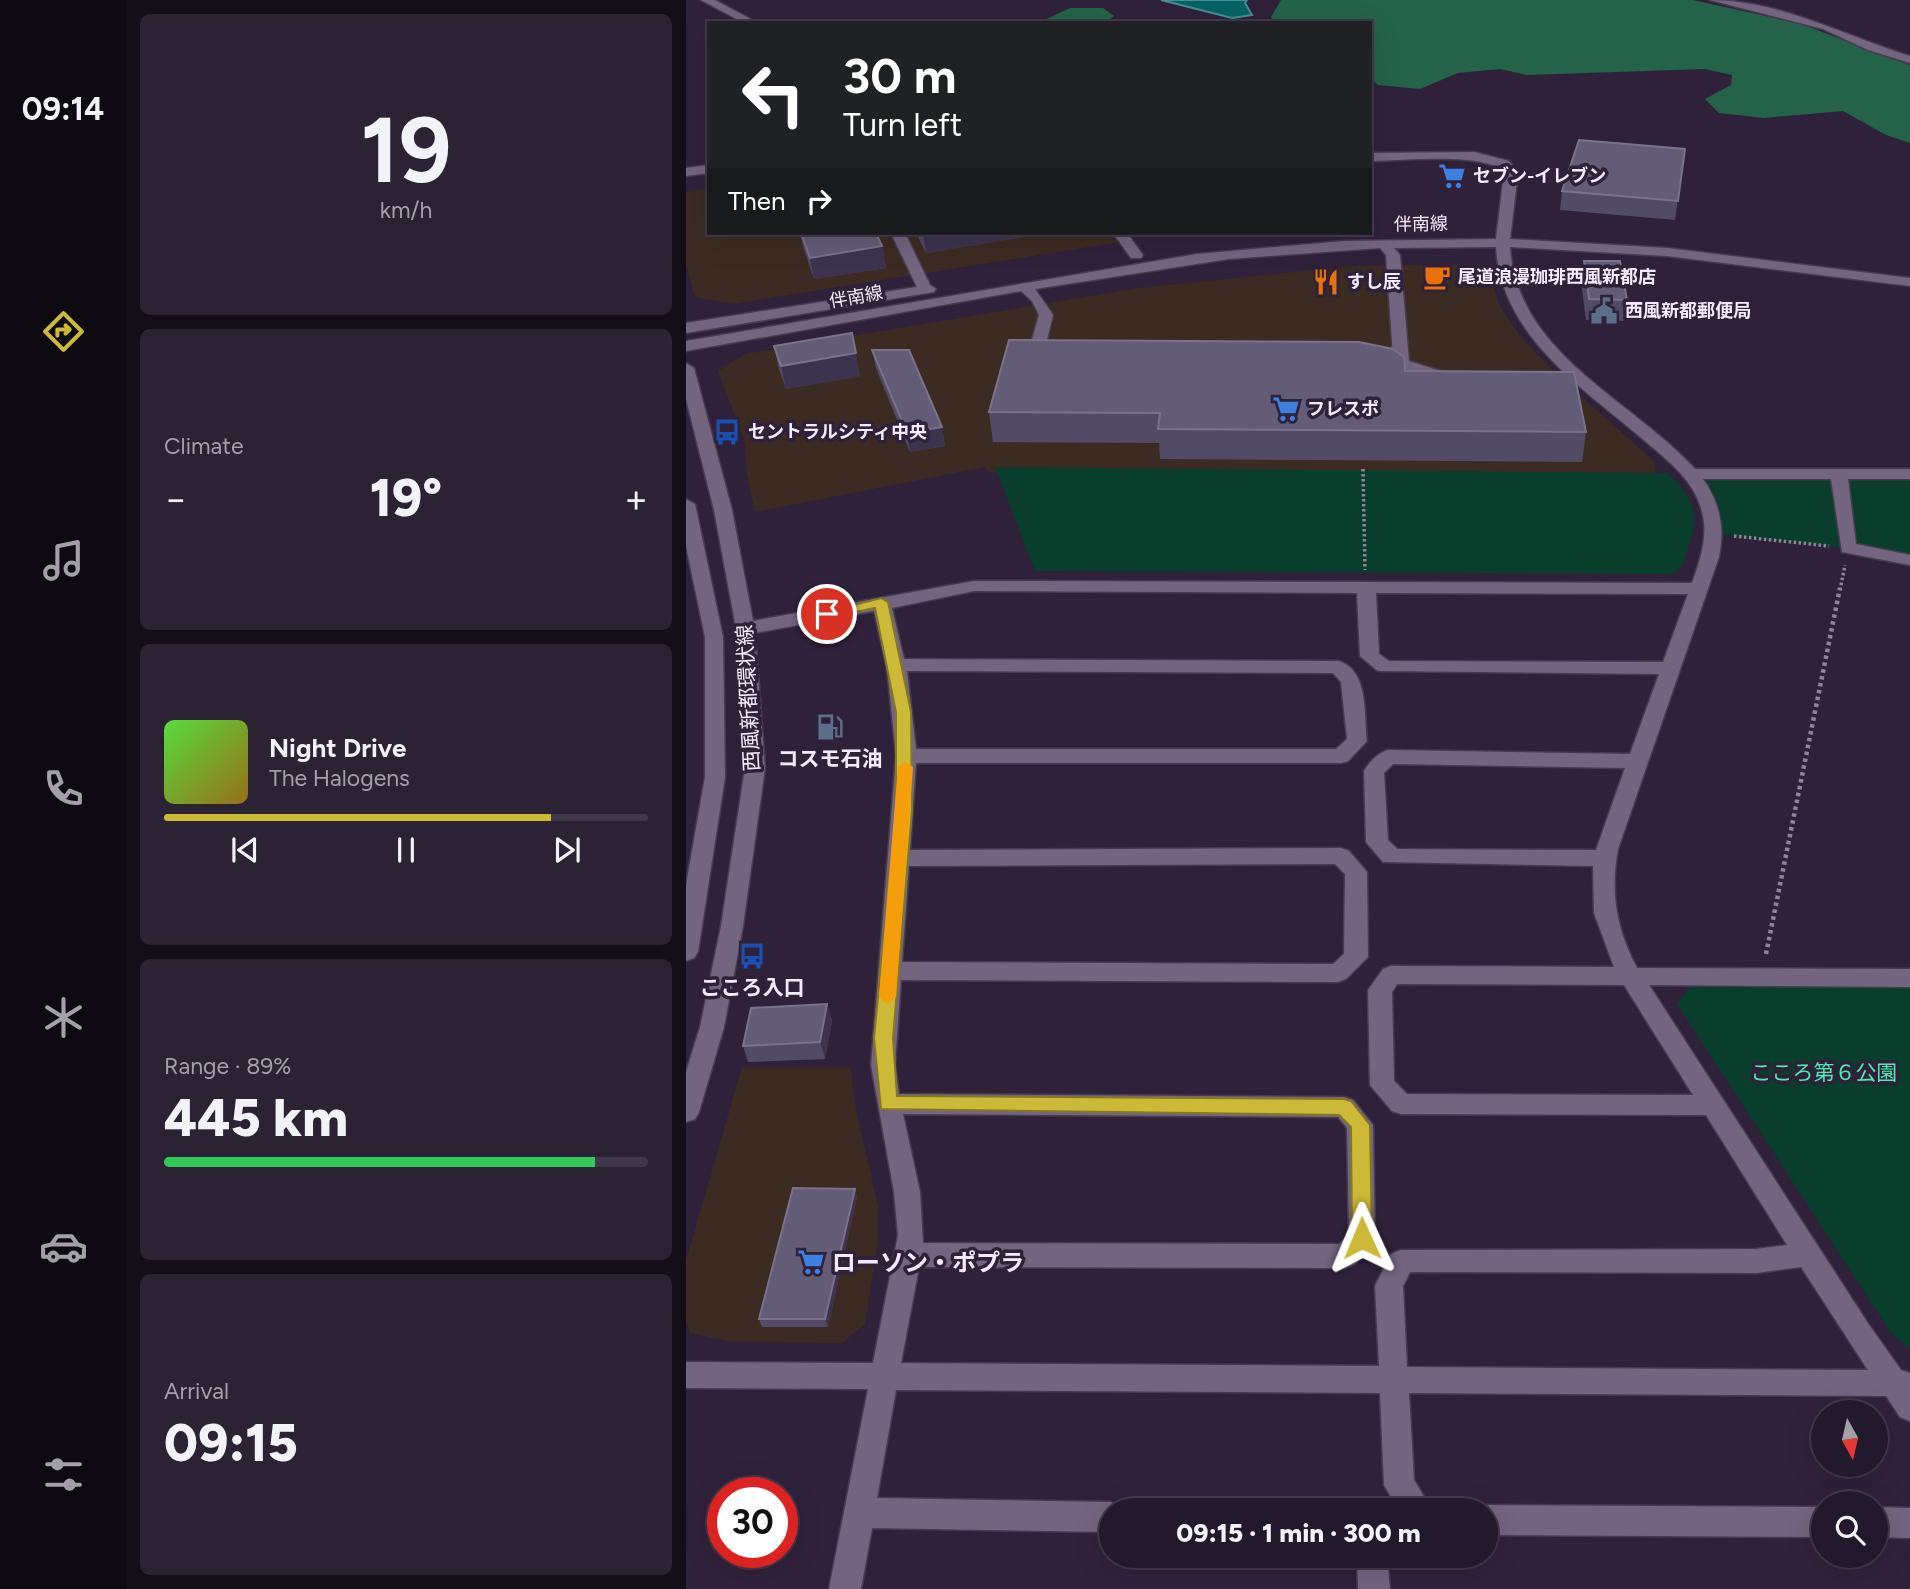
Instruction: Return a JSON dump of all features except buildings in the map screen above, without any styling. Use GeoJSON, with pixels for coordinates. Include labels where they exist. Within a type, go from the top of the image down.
{"type":"FeatureCollection","features":[{"type":"Feature","properties":{"kind":"street"},"geometry":{"type":"LineString","coordinates":[[706,0],[748,21]]}},
{"type":"Feature","properties":{"kind":"street"},"geometry":{"type":"LineString","coordinates":[[1715,0],[1827,27],[1872,48],[1910,60]]}},
{"type":"Feature","properties":{"kind":"street"},"geometry":{"type":"LineString","coordinates":[[1372,157],[1474,156],[1504,164],[1511,173],[1501,236],[1509,287],[1519,310],[1536,334],[1690,474],[1709,505],[1714,534],[1710,557],[1605,858],[1601,895],[1605,919],[1629,974],[1809,1254],[1902,1383],[1910,1407]]}},
{"type":"Feature","properties":{"kind":"street"},"geometry":{"type":"LineString","coordinates":[[686,172],[707,169]]}},
{"type":"Feature","properties":{"kind":"street","name":"伴南線"},"geometry":{"type":"LineString","coordinates":[[1372,231],[1501,236],[1676,251],[1777,261],[1910,282]]}},
{"type":"Feature","properties":{"kind":"street","name":"伴南線"},"geometry":{"type":"LineString","coordinates":[[686,346],[1143,266],[1258,252],[1581,231]]}},
{"type":"Feature","properties":{"kind":"street"},"geometry":{"type":"LineString","coordinates":[[899,235],[925,289]]}},
{"type":"Feature","properties":{"kind":"street"},"geometry":{"type":"LineString","coordinates":[[1121,235],[1136,255]]}},
{"type":"Feature","properties":{"kind":"street","name":"伴南線"},"geometry":{"type":"LineString","coordinates":[[686,328],[1136,255],[1308,235]]}},
{"type":"Feature","properties":{"kind":"street"},"geometry":{"type":"LineString","coordinates":[[1723,242],[1910,270]]}},
{"type":"Feature","properties":{"kind":"street"},"geometry":{"type":"LineString","coordinates":[[1384,244],[1393,255],[1401,363]]}},
{"type":"Feature","properties":{"kind":"street"},"geometry":{"type":"LineString","coordinates":[[1025,286],[1038,299],[1046,315],[1035,357],[1062,357]]}},
{"type":"Feature","properties":{"kind":"street"},"geometry":{"type":"LineString","coordinates":[[1358,358],[1385,358],[1429,376],[1457,376]]}},
{"type":"Feature","properties":{"kind":"street","name":"西風新都環状線"},"geometry":{"type":"LineString","coordinates":[[686,368],[723,510],[745,628],[755,768],[732,926],[712,1027],[686,1112]]}},
{"type":"Feature","properties":{"kind":"street"},"geometry":{"type":"LineString","coordinates":[[1548,374],[1572,368]]}},
{"type":"Feature","properties":{"kind":"street"},"geometry":{"type":"LineString","coordinates":[[1690,474],[1910,474]]}},
{"type":"Feature","properties":{"kind":"street"},"geometry":{"type":"LineString","coordinates":[[1839,474],[1848,548],[1910,560]]}},
{"type":"Feature","properties":{"kind":"street","name":"西風新都環状線"},"geometry":{"type":"LineString","coordinates":[[686,504],[714,636],[715,777],[686,952]]}},
{"type":"Feature","properties":{"kind":"street"},"geometry":{"type":"LineString","coordinates":[[745,628],[774,625],[974,586],[1699,589]]}},
{"type":"Feature","properties":{"kind":"street"},"geometry":{"type":"LineString","coordinates":[[1366,588],[1370,656],[1385,667],[1671,668]]}},
{"type":"Feature","properties":{"kind":"street"},"geometry":{"type":"LineString","coordinates":[[845,1589],[909,1255],[910,1200],[888,1104],[883,1065],[906,756],[896,665],[881,602]]}},
{"type":"Feature","properties":{"kind":"street"},"geometry":{"type":"LineString","coordinates":[[896,665],[1338,667],[1351,681],[1357,741],[1341,756],[906,756]]}},
{"type":"Feature","properties":{"kind":"street"},"geometry":{"type":"LineString","coordinates":[[1605,858],[1391,857],[1377,842],[1374,771],[1388,757],[1638,761]]}},
{"type":"Feature","properties":{"kind":"street"},"geometry":{"type":"LineString","coordinates":[[890,971],[1338,973],[1356,957],[1356,872],[1341,856],[899,858]]}},
{"type":"Feature","properties":{"kind":"street"},"geometry":{"type":"LineString","coordinates":[[1713,1105],[1401,1104],[1382,1085],[1380,990],[1391,975],[1629,974],[1910,978]]}},
{"type":"Feature","properties":{"kind":"street"},"geometry":{"type":"LineString","coordinates":[[888,1104],[1344,1107],[1360,1125],[1362,1238],[1345,1256],[909,1255]]}},
{"type":"Feature","properties":{"kind":"street"},"geometry":{"type":"LineString","coordinates":[[1407,1498],[1400,1489],[1389,1286],[1398,1265],[1405,1261],[1756,1261],[1809,1254]]}},
{"type":"Feature","properties":{"kind":"street"},"geometry":{"type":"LineString","coordinates":[[686,1375],[1902,1383]]}},
{"type":"Feature","properties":{"kind":"street"},"geometry":{"type":"LineString","coordinates":[[860,1513],[1099,1517]]}},
{"type":"Feature","properties":{"kind":"street"},"geometry":{"type":"LineString","coordinates":[[1498,1520],[1811,1522]]}},
{"type":"Feature","properties":{"kind":"street"},"geometry":{"type":"LineString","coordinates":[[1888,1522],[1910,1523]]}},
{"type":"Feature","properties":{"kind":"street"},"geometry":{"type":"LineString","coordinates":[[1373,1568],[1374,1589]]}},
{"type":"Feature","properties":{"kind":"path"},"geometry":{"type":"LineString","coordinates":[[1363,469],[1366,588]]}},
{"type":"Feature","properties":{"kind":"path"},"geometry":{"type":"LineString","coordinates":[[1714,534],[1848,548],[1762,976]]}},
{"type":"Feature","properties":{"kind":"shaded area"},"geometry":{"type":"Polygon","coordinates":[[[1161,0],[1247,0],[1245,3],[1252,15],[1232,18],[1161,0]]]}},
{"type":"Feature","properties":{"kind":"shaded area"},"geometry":{"type":"Polygon","coordinates":[[[1281,0],[1693,0],[1801,24],[1910,65],[1910,143],[1886,135],[1843,111],[1764,118],[1719,113],[1705,99],[1731,85],[1732,75],[1705,69],[1527,75],[1500,69],[1458,73],[1420,89],[1378,85],[1372,80],[1372,21],[1274,21],[1271,17],[1281,0]]]}},
{"type":"Feature","properties":{"kind":"shaded area"},"geometry":{"type":"Polygon","coordinates":[[[1070,8],[1103,8],[1114,16],[1108,21],[1042,21],[1070,8]]]}},
{"type":"Feature","properties":{"kind":"shaded area"},"geometry":{"type":"Polygon","coordinates":[[[707,188],[707,235],[1117,235],[1120,242],[733,304],[695,297],[686,264],[686,192],[707,188]]]}},
{"type":"Feature","properties":{"kind":"shaded area"},"geometry":{"type":"Polygon","coordinates":[[[1481,264],[1488,270],[1500,306],[1520,336],[1560,378],[1655,462],[1654,486],[1339,473],[989,472],[985,467],[755,512],[747,475],[745,442],[718,371],[745,354],[1139,288],[1353,266],[1481,264]]]}},
{"type":"Feature","properties":{"kind":"shaded area"},"geometry":{"type":"Polygon","coordinates":[[[742,1067],[850,1067],[856,1110],[878,1206],[878,1240],[865,1324],[842,1343],[733,1342],[690,1333],[686,1320],[686,1261],[742,1067]]]}},
{"type":"Feature","properties":{"kind":"green space"},"geometry":{"type":"Polygon","coordinates":[[[995,467],[1667,473],[1688,496],[1694,517],[1691,540],[1681,568],[1671,574],[1035,571],[995,467]]]}},
{"type":"Feature","properties":{"kind":"green space"},"geometry":{"type":"Polygon","coordinates":[[[1690,474],[1910,474],[1910,560],[1848,548],[1714,534],[1690,474]]]}},
{"type":"Feature","properties":{"kind":"green space","name":"こころ第６公園"},"geometry":{"type":"Polygon","coordinates":[[[1910,985],[1910,1349],[1891,1333],[1677,1004],[1690,986],[1910,985]]]}},
{"type":"Feature","properties":{"kind":"slow traffic"},"geometry":{"type":"LineString","coordinates":[[887,997],[904,810],[905,767]]}},
{"type":"Feature","properties":{"kind":"place","name":"セブン-イレブン"},"geometry":{"type":"Point","coordinates":[1452,176]}},
{"type":"Feature","properties":{"kind":"place","name":"尾道浪漫珈琲西風新都店"},"geometry":{"type":"Point","coordinates":[1437,277]}},
{"type":"Feature","properties":{"kind":"place","name":"すし辰"},"geometry":{"type":"Point","coordinates":[1326,282]}},
{"type":"Feature","properties":{"kind":"place","name":"西風新都郵便局"},"geometry":{"type":"Point","coordinates":[1604,311]}},
{"type":"Feature","properties":{"kind":"place","name":"フレスポ"},"geometry":{"type":"Point","coordinates":[1286,409]}},
{"type":"Feature","properties":{"kind":"place","name":"セントラルシティ中央"},"geometry":{"type":"Point","coordinates":[727,432]}},
{"type":"Feature","properties":{"kind":"place","name":"コスモ石油"},"geometry":{"type":"Point","coordinates":[830,727]}},
{"type":"Feature","properties":{"kind":"place","name":"こころ入口"},"geometry":{"type":"Point","coordinates":[752,956]}},
{"type":"Feature","properties":{"kind":"place","name":"ローソン・ポプラ"},"geometry":{"type":"Point","coordinates":[811,1262]}},
{"type":"Feature","properties":{"kind":"route"},"geometry":{"type":"LineString","coordinates":[[827,614],[881,602],[897,668],[904,712],[904,810],[884,1038],[883,1065],[888,1104],[1344,1107],[1360,1125],[1362,1238]]}}]}
